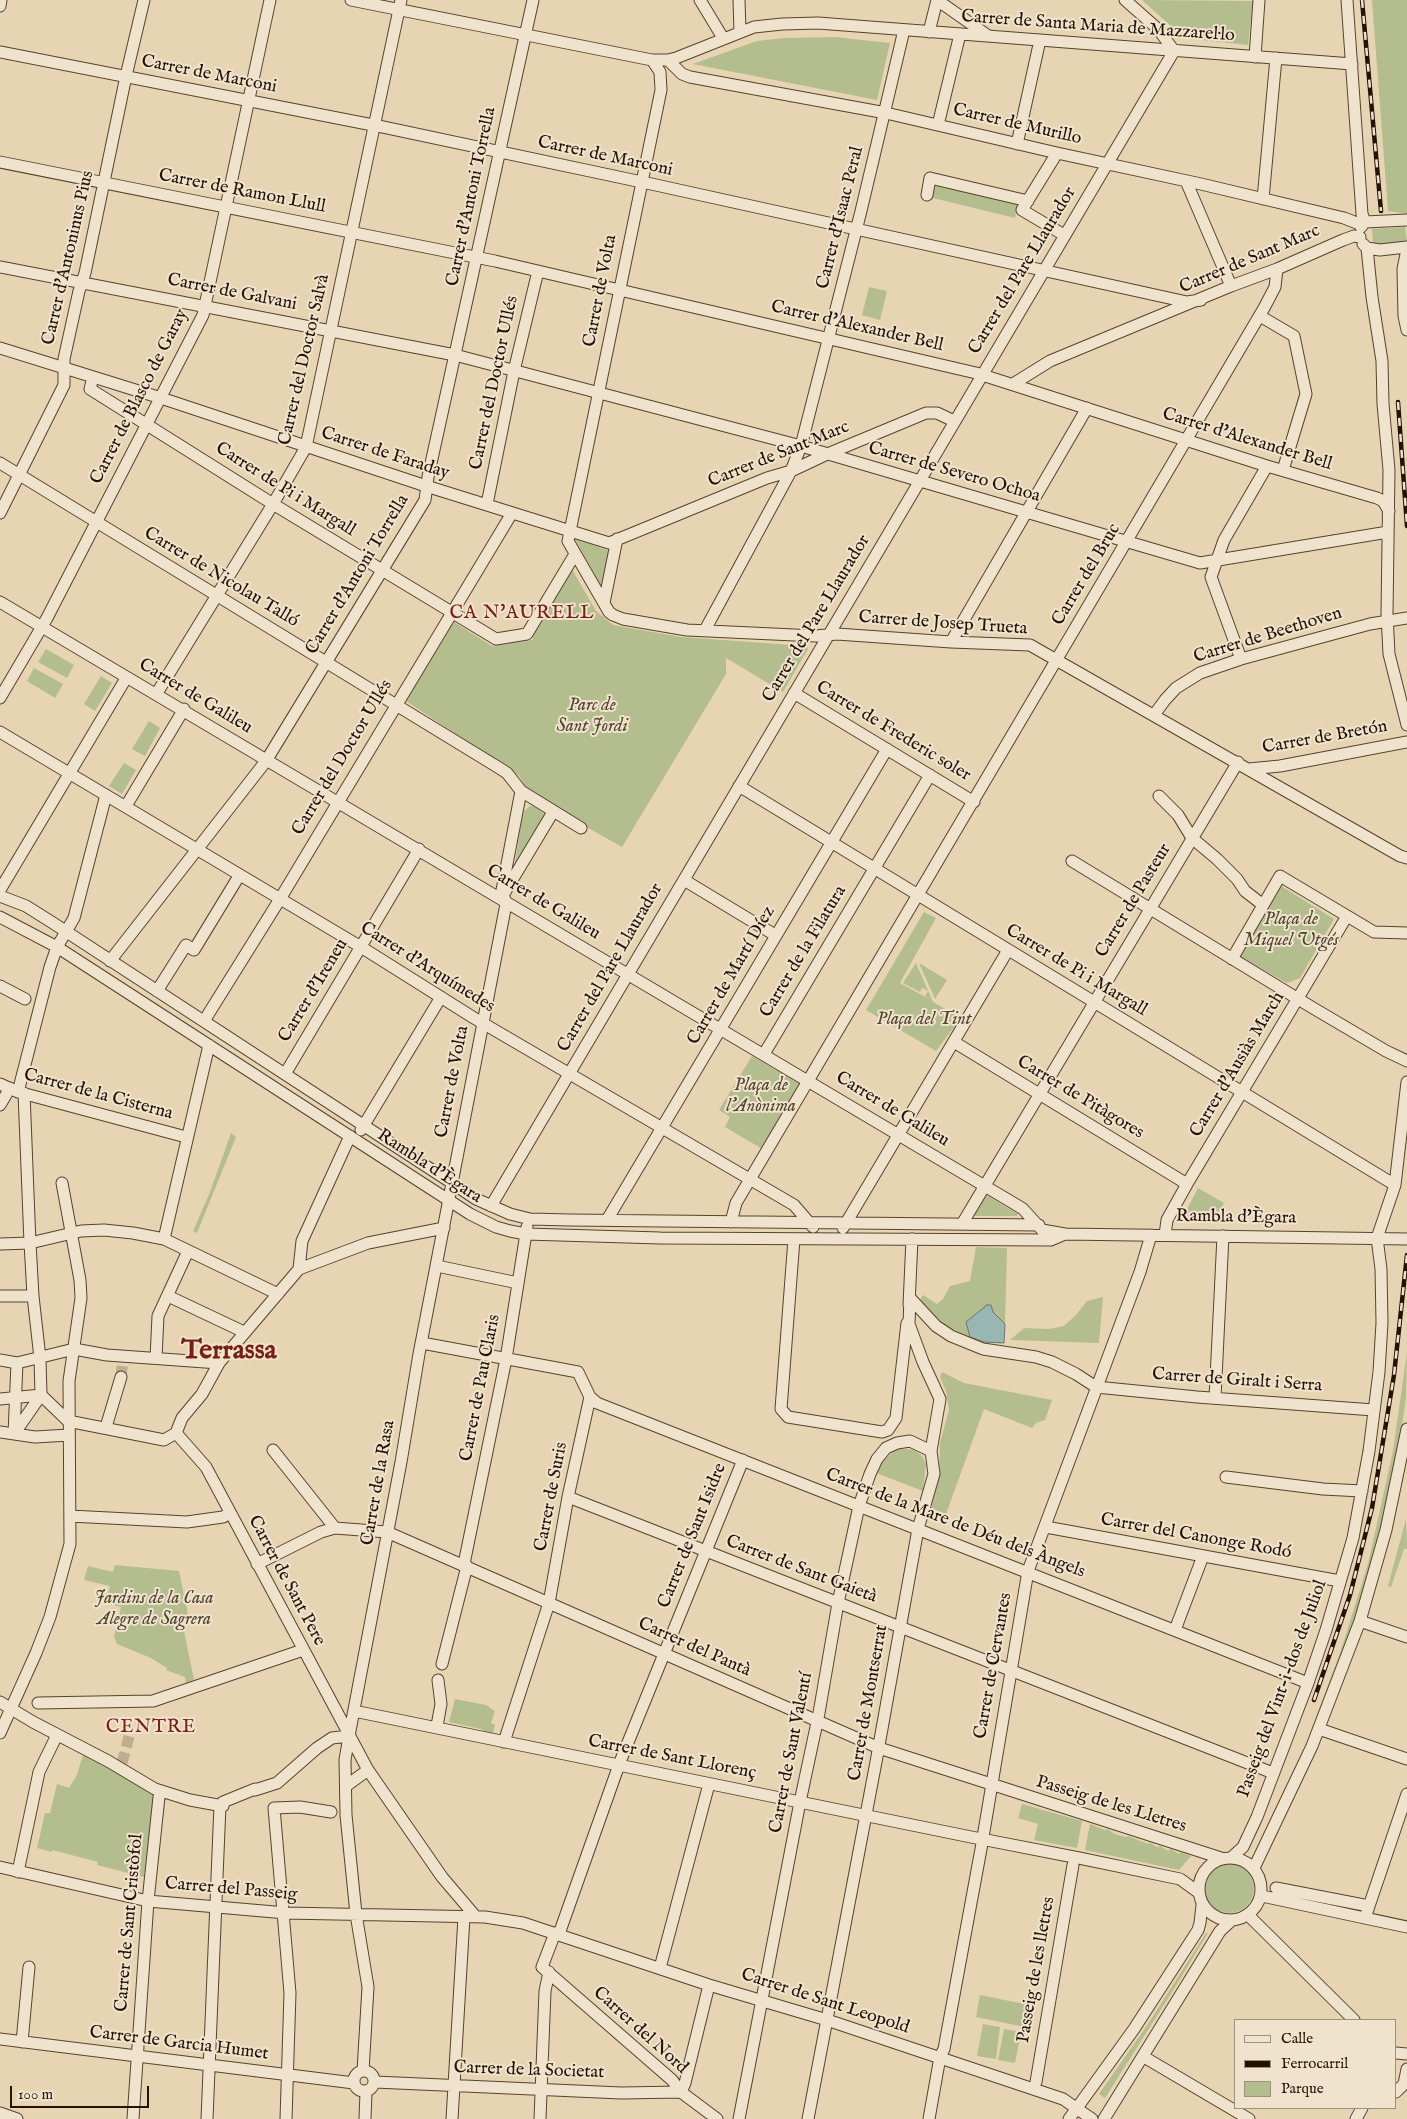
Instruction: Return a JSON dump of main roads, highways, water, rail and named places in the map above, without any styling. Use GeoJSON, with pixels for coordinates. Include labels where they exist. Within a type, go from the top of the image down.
{"type":"FeatureCollection","features":[{"type":"Feature","properties":{"kind":"water"},"geometry":{"type":"Polygon","coordinates":[[[987,1305],[991,1305],[993,1312],[1005,1324],[1004,1343],[984,1342],[970,1337],[966,1322],[987,1305]]]}},
{"type":"Feature","properties":{"kind":"tunnel"},"geometry":{"type":"LineString","coordinates":[[121,1377],[123,1359]]}},
{"type":"Feature","properties":{"kind":"tunnel"},"geometry":{"type":"LineString","coordinates":[[122,1763],[130,1733]]}},
{"type":"Feature","properties":{"kind":"railway"},"geometry":{"type":"LineString","coordinates":[[1362,0],[1381,211]]}},
{"type":"Feature","properties":{"kind":"railway"},"geometry":{"type":"LineString","coordinates":[[1398,402],[1407,526]]}},
{"type":"Feature","properties":{"kind":"railway"},"geometry":{"type":"LineString","coordinates":[[1314,1700],[1350,1595],[1372,1508],[1394,1375],[1407,1255]]}},
{"type":"Feature","properties":{"kind":"district","name":"CA N'AURELL"},"geometry":{"type":"Point","coordinates":[522,614]}},
{"type":"Feature","properties":{"kind":"district","name":"Terrassa"},"geometry":{"type":"Point","coordinates":[229,1352]}},
{"type":"Feature","properties":{"kind":"district","name":"CENTRE"},"geometry":{"type":"Point","coordinates":[151,1728]}},
{"type":"Feature","properties":{"kind":"park label","name":"Parc de Sant Jordi"},"geometry":{"type":"Point","coordinates":[592,716]}},
{"type":"Feature","properties":{"kind":"park label","name":"Plaça de Miquel Utgés"},"geometry":{"type":"Point","coordinates":[1291,930]}},
{"type":"Feature","properties":{"kind":"park label","name":"Plaça del Tint"},"geometry":{"type":"Point","coordinates":[924,1020]}},
{"type":"Feature","properties":{"kind":"park label","name":"Plaça de l'Anònima"},"geometry":{"type":"Point","coordinates":[761,1096]}},
{"type":"Feature","properties":{"kind":"park label","name":"Jardins de la Casa Alegre de Sagrera"},"geometry":{"type":"Point","coordinates":[154,1609]}}]}
